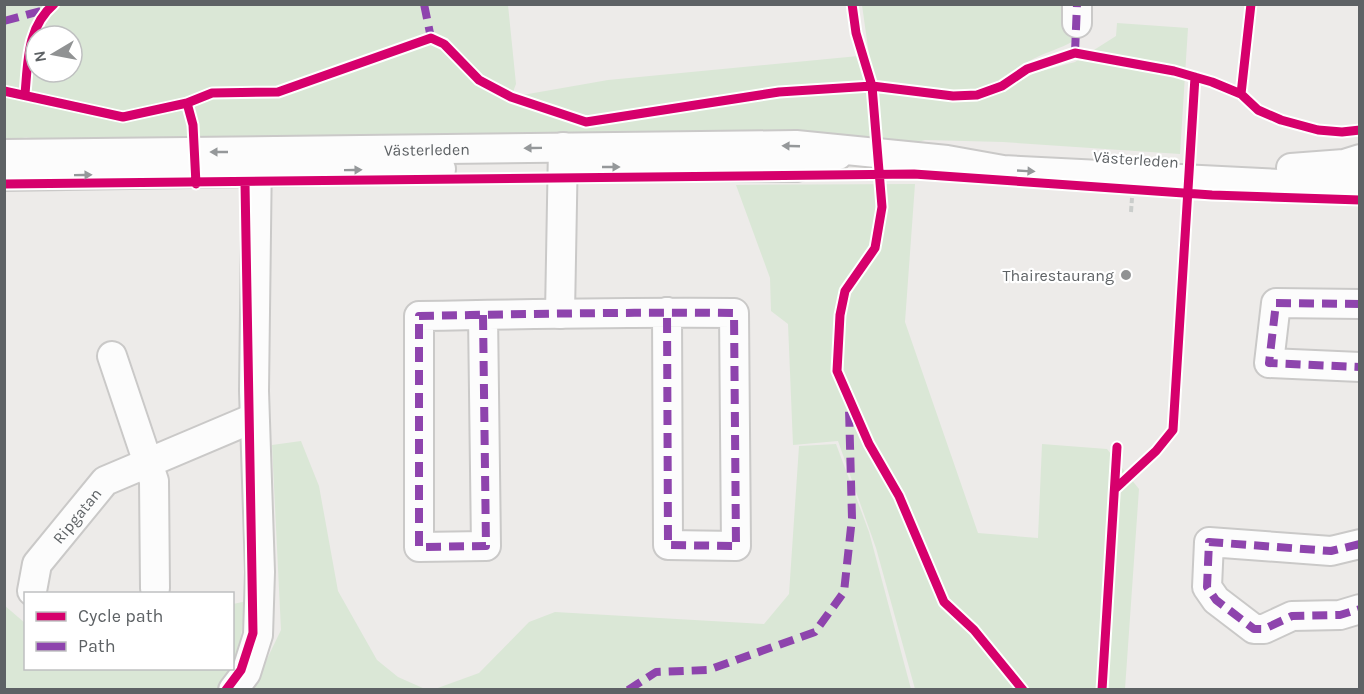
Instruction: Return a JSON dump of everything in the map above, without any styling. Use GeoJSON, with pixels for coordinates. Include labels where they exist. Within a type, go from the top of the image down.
{"type":"FeatureCollection","features":[{"type":"Feature","properties":{"kind":"street","name":"Västerleden"},"geometry":{"type":"LineString","coordinates":[[947,160],[1004,150],[1283,169],[1334,165],[1359,159]]}},
{"type":"Feature","properties":{"kind":"street","name":"Västerleden"},"geometry":{"type":"LineString","coordinates":[[4,176],[257,162],[562,157],[796,167],[849,152],[877,152],[947,160],[1003,170],[1359,188]]}},
{"type":"Feature","properties":{"kind":"street","name":"Västerleden"},"geometry":{"type":"LineString","coordinates":[[4,154],[257,162]]}},
{"type":"Feature","properties":{"kind":"street"},"geometry":{"type":"LineString","coordinates":[[560,314],[562,157]]}},
{"type":"Feature","properties":{"kind":"street"},"geometry":{"type":"LineString","coordinates":[[233,690],[246,673],[258,635],[260,572],[254,418],[257,162]]}},
{"type":"Feature","properties":{"kind":"street"},"geometry":{"type":"LineString","coordinates":[[1359,304],[1276,303],[1269,363],[1359,367]]}},
{"type":"Feature","properties":{"kind":"street"},"geometry":{"type":"LineString","coordinates":[[483,315],[486,546],[419,547],[419,316],[667,312],[734,313],[736,546],[668,545],[667,312]]}},
{"type":"Feature","properties":{"kind":"street"},"geometry":{"type":"LineString","coordinates":[[112,356],[154,481],[155,588]]}},
{"type":"Feature","properties":{"kind":"street","name":"Ripgatan"},"geometry":{"type":"LineString","coordinates":[[32,591],[37,564],[105,481],[148,465],[254,418]]}},
{"type":"Feature","properties":{"kind":"street"},"geometry":{"type":"LineString","coordinates":[[1359,544],[1331,551],[1209,542],[1207,587],[1216,600],[1254,629],[1264,629],[1292,616],[1340,615],[1359,609]]}},
{"type":"Feature","properties":{"kind":"path"},"geometry":{"type":"LineString","coordinates":[[1122,189],[1144,191]]}},
{"type":"Feature","properties":{"kind":"green space"},"geometry":{"type":"Polygon","coordinates":[[[5,5],[508,5],[516,84],[511,97],[608,80],[869,55],[862,5],[1092,5],[1089,19],[1079,36],[1072,42],[1024,65],[1010,76],[1014,85],[1034,73],[1075,62],[1116,36],[1117,23],[1188,28],[1180,154],[1003,142],[925,140],[905,146],[49,146],[33,138],[17,139],[5,144],[5,5]]]}},
{"type":"Feature","properties":{"kind":"green space"},"geometry":{"type":"Polygon","coordinates":[[[915,184],[905,322],[978,533],[1038,538],[1042,444],[1107,449],[1139,489],[1125,689],[915,689],[876,548],[838,441],[793,445],[788,324],[771,311],[770,278],[736,185],[915,184]]]}},
{"type":"Feature","properties":{"kind":"green space"},"geometry":{"type":"Polygon","coordinates":[[[301,441],[319,486],[338,591],[377,660],[398,677],[425,689],[252,690],[281,630],[272,445],[301,441]]]}},
{"type":"Feature","properties":{"kind":"green space"},"geometry":{"type":"Polygon","coordinates":[[[836,444],[869,532],[911,689],[435,689],[479,673],[529,622],[555,612],[764,624],[789,594],[799,446],[836,444]]]}},
{"type":"Feature","properties":{"kind":"green space"},"geometry":{"type":"Polygon","coordinates":[[[247,601],[237,658],[234,663],[234,604],[247,601]]]}},
{"type":"Feature","properties":{"kind":"green space"},"geometry":{"type":"Polygon","coordinates":[[[4,605],[24,622],[24,670],[229,670],[217,689],[5,689],[4,605]]]}},
{"type":"Feature","properties":{"kind":"marked path"},"geometry":{"type":"LineString","coordinates":[[424,4],[431,38]]}},
{"type":"Feature","properties":{"kind":"marked path"},"geometry":{"type":"LineString","coordinates":[[1075,53],[1077,4]]}},
{"type":"Feature","properties":{"kind":"marked path"},"geometry":{"type":"LineString","coordinates":[[4,21],[48,9]]}},
{"type":"Feature","properties":{"kind":"marked path"},"geometry":{"type":"LineString","coordinates":[[1360,304],[1276,303],[1269,363],[1360,367]]}},
{"type":"Feature","properties":{"kind":"marked path"},"geometry":{"type":"LineString","coordinates":[[483,315],[486,546],[419,547],[419,316],[537,314],[655,313],[695,313],[734,313],[736,546],[668,545],[667,312]]}},
{"type":"Feature","properties":{"kind":"marked path"},"geometry":{"type":"LineString","coordinates":[[628,690],[656,672],[708,670],[815,632],[844,592],[852,518],[849,409]]}},
{"type":"Feature","properties":{"kind":"marked path"},"geometry":{"type":"LineString","coordinates":[[1360,544],[1331,551],[1209,542],[1207,587],[1216,600],[1254,629],[1264,629],[1292,616],[1340,615],[1360,609]]}},
{"type":"Feature","properties":{"kind":"cycle path"},"geometry":{"type":"LineString","coordinates":[[25,94],[28,57],[34,34],[38,23],[54,4]]}},
{"type":"Feature","properties":{"kind":"cycle path"},"geometry":{"type":"LineString","coordinates":[[4,91],[123,117],[187,103],[212,93],[278,92],[431,38],[444,44],[479,80],[511,97],[586,122],[779,92],[872,86],[856,33],[852,4]]}},
{"type":"Feature","properties":{"kind":"cycle path"},"geometry":{"type":"LineString","coordinates":[[1241,94],[1251,4]]}},
{"type":"Feature","properties":{"kind":"cycle path"},"geometry":{"type":"LineString","coordinates":[[1023,690],[974,630],[944,602],[899,496],[869,444],[837,371],[840,315],[845,291],[875,248],[882,207],[872,86],[953,96],[977,95],[1002,86],[1027,69],[1075,53],[1174,71],[1212,82],[1241,94],[1258,110],[1281,120],[1318,130],[1342,132],[1360,130]]}},
{"type":"Feature","properties":{"kind":"cycle path"},"geometry":{"type":"LineString","coordinates":[[1115,489],[1156,451],[1173,430],[1195,77]]}},
{"type":"Feature","properties":{"kind":"cycle path"},"geometry":{"type":"LineString","coordinates":[[187,103],[193,125],[196,184]]}},
{"type":"Feature","properties":{"kind":"cycle path"},"geometry":{"type":"LineString","coordinates":[[4,184],[914,174],[1212,195],[1360,200]]}},
{"type":"Feature","properties":{"kind":"cycle path"},"geometry":{"type":"LineString","coordinates":[[226,690],[241,670],[253,633],[245,183]]}},
{"type":"Feature","properties":{"kind":"cycle path"},"geometry":{"type":"LineString","coordinates":[[1102,690],[1117,447]]}},
{"type":"Feature","properties":{"kind":"place","name":"Thairestaurang"},"geometry":{"type":"Point","coordinates":[1126,275]}}]}
